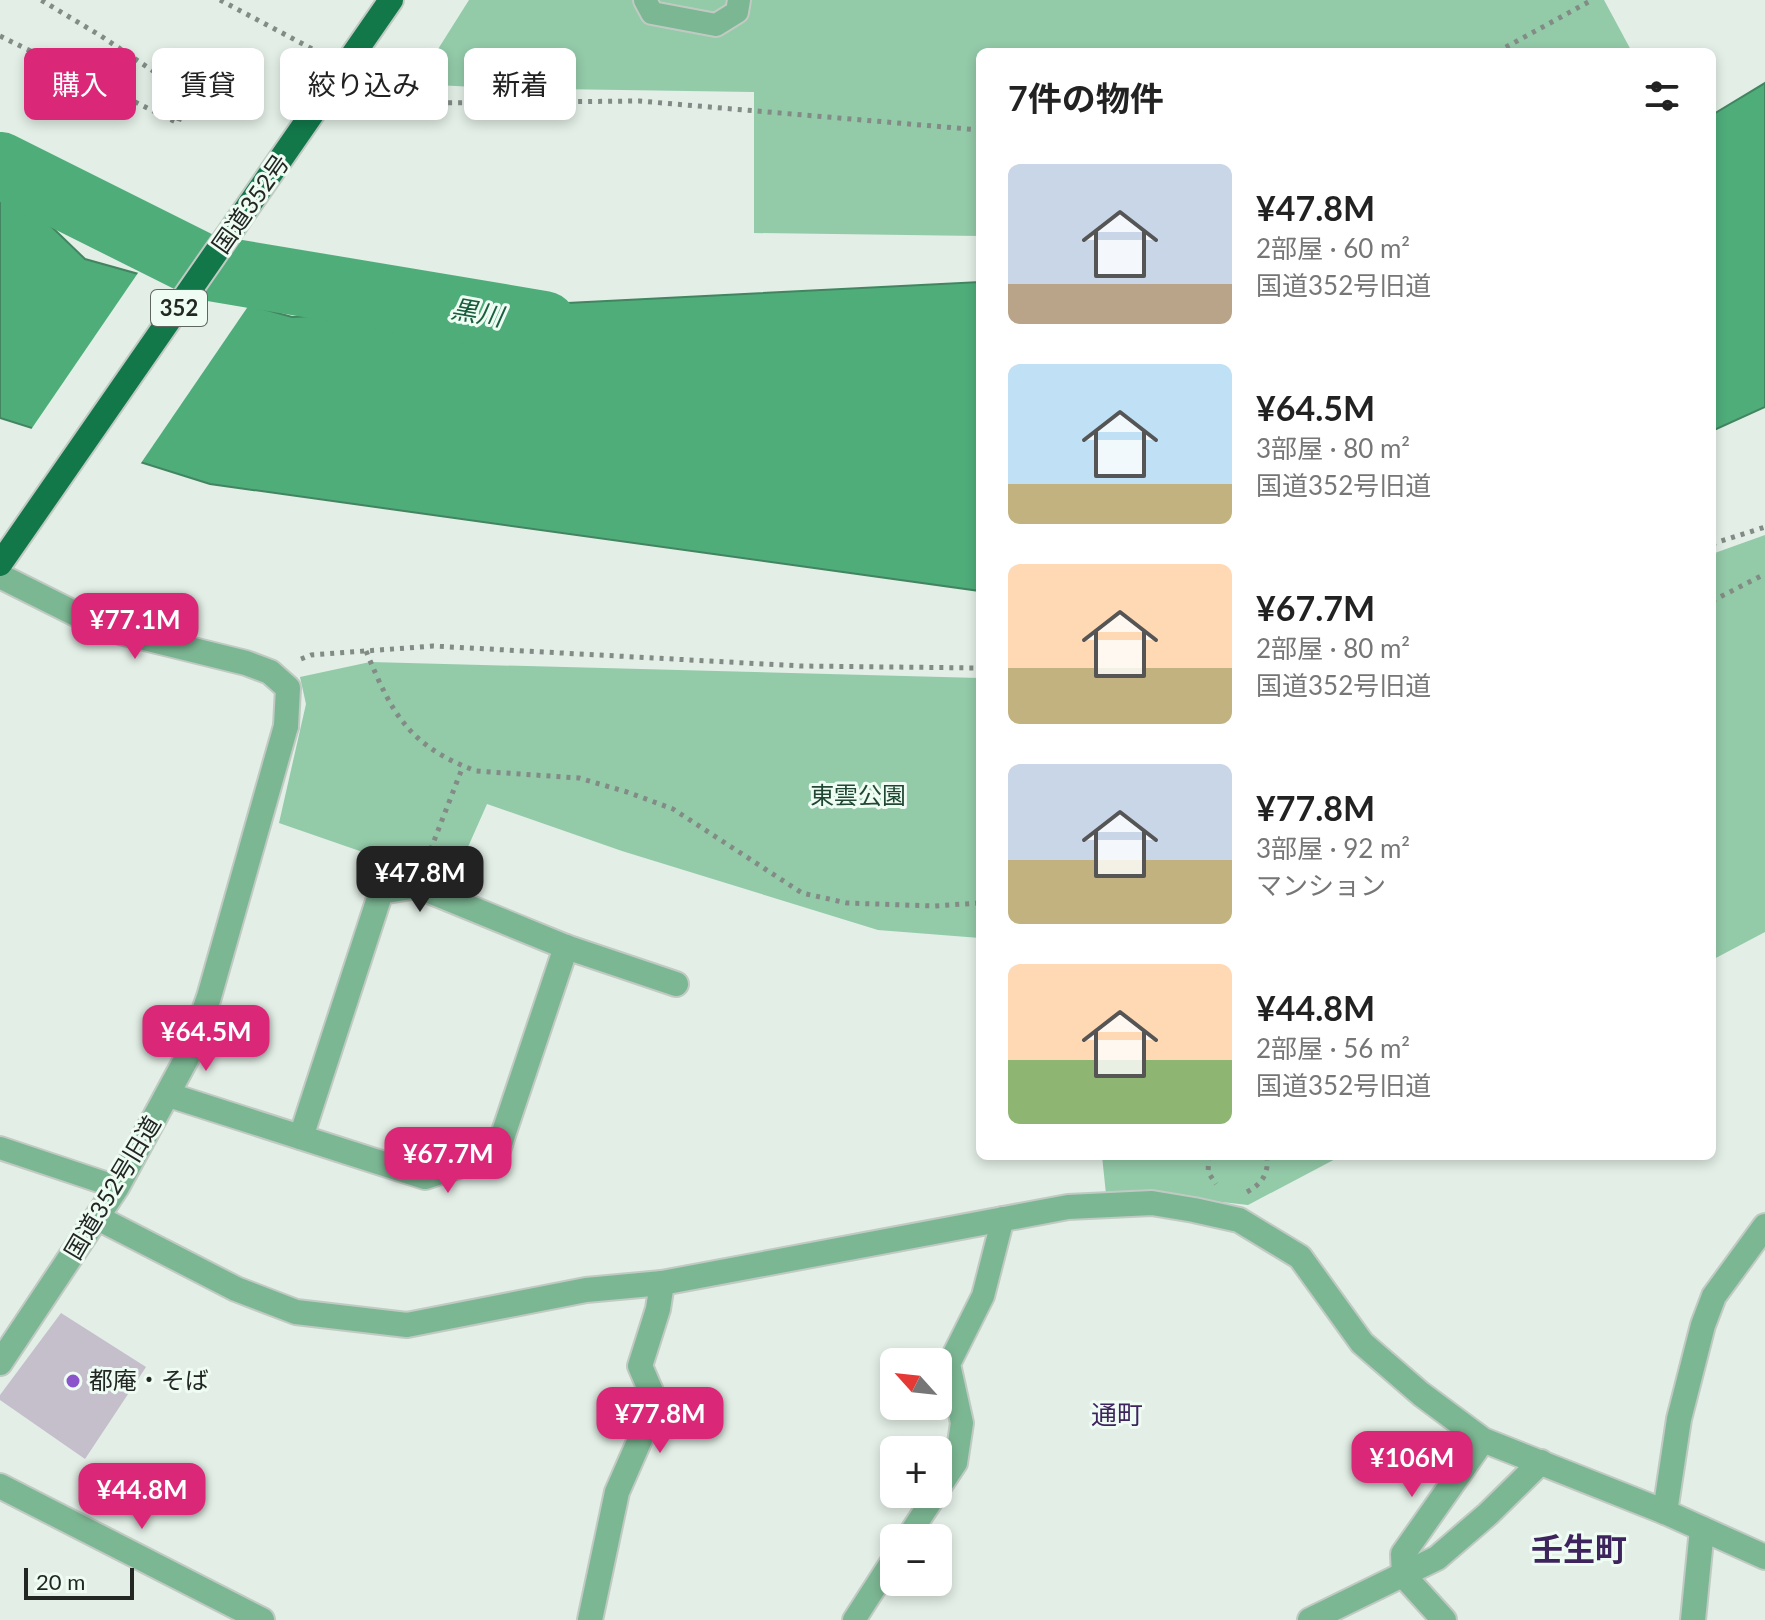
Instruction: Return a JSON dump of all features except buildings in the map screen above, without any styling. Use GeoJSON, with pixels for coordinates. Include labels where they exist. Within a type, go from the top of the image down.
{"type":"FeatureCollection","features":[{"type":"Feature","properties":{"kind":"highway","name":"国道352号"},"geometry":{"type":"LineString","coordinates":[[359,48],[391,0]]}},
{"type":"Feature","properties":{"kind":"highway","name":"国道352号"},"geometry":{"type":"LineString","coordinates":[[0,564],[309,120]]}},
{"type":"Feature","properties":{"kind":"street"},"geometry":{"type":"LineString","coordinates":[[0,576],[104,628],[246,663],[270,672]]}},
{"type":"Feature","properties":{"kind":"street","name":"国道352号旧道"},"geometry":{"type":"LineString","coordinates":[[0,1363],[117,1187],[189,1054],[209,997],[286,726],[288,688],[270,672]]}},
{"type":"Feature","properties":{"kind":"street"},"geometry":{"type":"LineString","coordinates":[[301,1137],[381,892],[417,886],[566,947],[676,984]]}},
{"type":"Feature","properties":{"kind":"street"},"geometry":{"type":"LineString","coordinates":[[169,1095],[425,1177],[497,1153],[566,947]]}},
{"type":"Feature","properties":{"kind":"street"},"geometry":{"type":"LineString","coordinates":[[98,1218],[236,1289],[296,1312],[407,1325],[586,1290],[662,1283],[1068,1207],[1152,1203],[1239,1220],[1300,1257],[1362,1343],[1421,1394],[1483,1440],[1665,1512],[1765,1557]]}},
{"type":"Feature","properties":{"kind":"street"},"geometry":{"type":"LineString","coordinates":[[1665,1512],[1679,1419],[1703,1325],[1714,1296],[1765,1226]]}},
{"type":"Feature","properties":{"kind":"street"},"geometry":{"type":"LineString","coordinates":[[590,1620],[617,1492],[656,1403],[640,1366],[658,1309],[662,1283]]}},
{"type":"Feature","properties":{"kind":"street"},"geometry":{"type":"LineString","coordinates":[[1444,1620],[1404,1576],[1403,1554],[1483,1440]]}},
{"type":"Feature","properties":{"kind":"street"},"geometry":{"type":"LineString","coordinates":[[1310,1620],[1437,1558],[1541,1462]]}},
{"type":"Feature","properties":{"kind":"street"},"geometry":{"type":"LineString","coordinates":[[0,1486],[262,1620]]}},
{"type":"Feature","properties":{"kind":"street"},"geometry":{"type":"LineString","coordinates":[[1693,1620],[1702,1529]]}},
{"type":"Feature","properties":{"kind":"lane"},"geometry":{"type":"LineString","coordinates":[[645,0],[652,13],[716,25],[737,12],[739,0]]}},
{"type":"Feature","properties":{"kind":"lane"},"geometry":{"type":"LineString","coordinates":[[0,1148],[117,1187]]}},
{"type":"Feature","properties":{"kind":"lane"},"geometry":{"type":"LineString","coordinates":[[952,1469],[956,1463],[962,1423],[949,1364],[983,1296],[1003,1218]]}},
{"type":"Feature","properties":{"kind":"lane"},"geometry":{"type":"LineString","coordinates":[[854,1620],[880,1580]]}},
{"type":"Feature","properties":{"kind":"path"},"geometry":{"type":"LineString","coordinates":[[0,36],[178,123],[183,109],[159,75],[41,0]]}},
{"type":"Feature","properties":{"kind":"path"},"geometry":{"type":"LineString","coordinates":[[220,0],[298,48]]}},
{"type":"Feature","properties":{"kind":"path"},"geometry":{"type":"LineString","coordinates":[[1504,48],[1592,0]]}},
{"type":"Feature","properties":{"kind":"path"},"geometry":{"type":"LineString","coordinates":[[448,103],[639,101],[976,130]]}},
{"type":"Feature","properties":{"kind":"path"},"geometry":{"type":"LineString","coordinates":[[1716,543],[1765,527]]}},
{"type":"Feature","properties":{"kind":"path"},"geometry":{"type":"LineString","coordinates":[[1716,599],[1765,574]]}},
{"type":"Feature","properties":{"kind":"path"},"geometry":{"type":"LineString","coordinates":[[270,672],[311,655],[433,646],[801,666],[976,668]]}},
{"type":"Feature","properties":{"kind":"path"},"geometry":{"type":"LineString","coordinates":[[366,651],[389,704],[416,738],[463,766],[476,771],[579,778],[639,796],[686,816],[756,866],[802,893],[847,903],[934,906],[976,903]]}},
{"type":"Feature","properties":{"kind":"path"},"geometry":{"type":"LineString","coordinates":[[417,886],[463,766]]}},
{"type":"Feature","properties":{"kind":"path"},"geometry":{"type":"LineString","coordinates":[[1209,1160],[1208,1172],[1220,1188]]}},
{"type":"Feature","properties":{"kind":"path"},"geometry":{"type":"LineString","coordinates":[[1239,1194],[1249,1192],[1264,1179],[1267,1160]]}},
{"type":"Feature","properties":{"kind":"green space"},"geometry":{"type":"Polygon","coordinates":[[[469,0],[1604,0],[1630,48],[976,48],[976,236],[754,233],[754,92],[576,89],[576,48],[464,48],[464,86],[448,86],[448,48],[439,48],[469,0]]]}},
{"type":"Feature","properties":{"kind":"green space"},"geometry":{"type":"Polygon","coordinates":[[[1765,535],[1765,932],[1716,958],[1716,553],[1765,535]]]}},
{"type":"Feature","properties":{"kind":"green space","name":"東雲公園"},"geometry":{"type":"Polygon","coordinates":[[[370,662],[976,678],[976,938],[878,930],[622,851],[487,804],[452,883],[279,823],[306,704],[300,677],[370,662]]]}},
{"type":"Feature","properties":{"kind":"green space"},"geometry":{"type":"Polygon","coordinates":[[[1102,1160],[1333,1160],[1248,1205],[1151,1194],[1106,1194],[1102,1160]]]}},
{"type":"Feature","properties":{"kind":"water"},"geometry":{"type":"Polygon","coordinates":[[[1765,83],[1765,407],[1716,429],[1716,113],[1765,83]]]}},
{"type":"Feature","properties":{"kind":"water"},"geometry":{"type":"Polygon","coordinates":[[[0,177],[85,259],[292,317],[976,282],[976,590],[210,484],[0,418],[0,177]]]}},
{"type":"Feature","properties":{"kind":"pier"},"geometry":{"type":"Polygon","coordinates":[[[140,270],[251,302],[139,466],[30,431],[140,270]]]}},
{"type":"Feature","properties":{"kind":"waterway","name":"黒川"},"geometry":{"type":"LineString","coordinates":[[0,165],[204,267],[544,324]]}},
{"type":"Feature","properties":{"kind":"place","name":"都庵・そば"},"geometry":{"type":"Point","coordinates":[73,1381]}},
{"type":"Feature","properties":{"kind":"district","name":"通町"},"geometry":{"type":"Point","coordinates":[1117,1415]}},
{"type":"Feature","properties":{"kind":"district","name":"壬生町"},"geometry":{"type":"Point","coordinates":[1579,1550]}}]}
